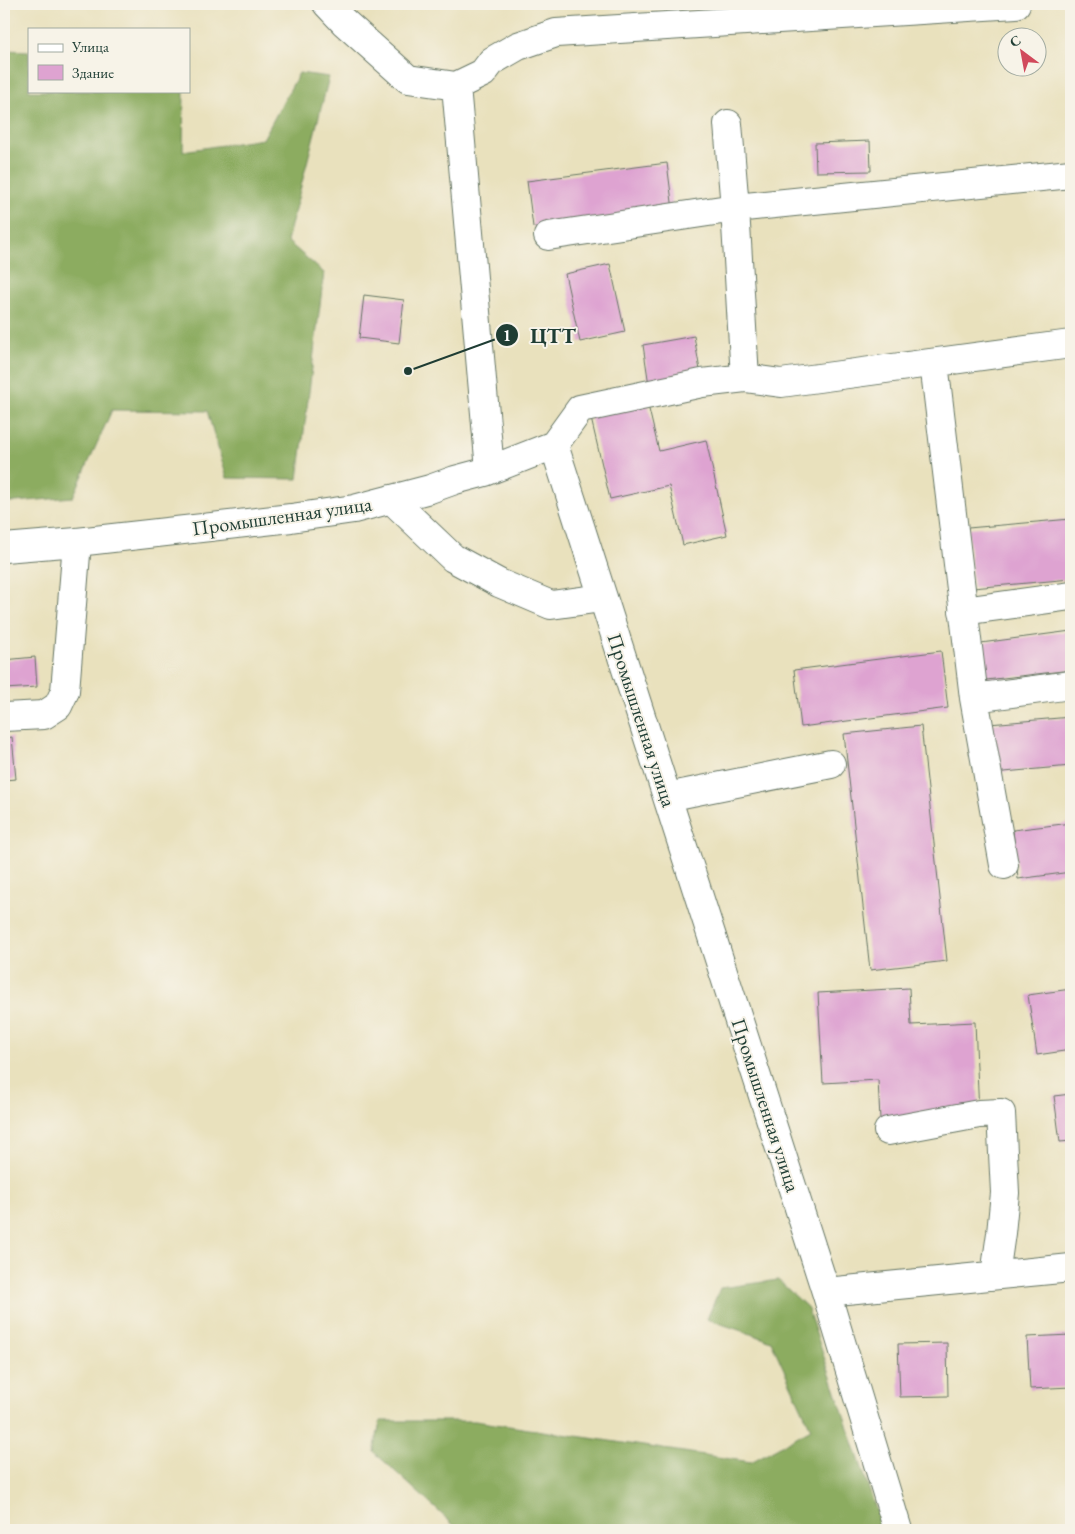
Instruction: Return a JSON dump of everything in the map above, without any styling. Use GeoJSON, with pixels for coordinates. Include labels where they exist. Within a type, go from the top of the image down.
{"type":"FeatureCollection","features":[{"type":"Feature","properties":{"kind":"street"},"geometry":{"type":"LineString","coordinates":[[327,4],[344,22],[408,79],[456,86],[483,74],[492,61],[518,46],[556,33],[688,14],[1016,4]]}},
{"type":"Feature","properties":{"kind":"street"},"geometry":{"type":"LineString","coordinates":[[456,86],[490,470]]}},
{"type":"Feature","properties":{"kind":"street"},"geometry":{"type":"LineString","coordinates":[[728,124],[746,378]]}},
{"type":"Feature","properties":{"kind":"street"},"geometry":{"type":"LineString","coordinates":[[548,236],[735,208],[1071,174]]}},
{"type":"Feature","properties":{"kind":"street"},"geometry":{"type":"LineString","coordinates":[[554,445],[580,409],[702,383],[746,378],[781,383],[1071,344]]}},
{"type":"Feature","properties":{"kind":"street"},"geometry":{"type":"LineString","coordinates":[[934,363],[974,698],[1004,865]]}},
{"type":"Feature","properties":{"kind":"street","name":"Промышленная улица"},"geometry":{"type":"LineString","coordinates":[[4,548],[77,542],[291,518],[354,508],[430,489],[490,470],[554,445],[826,1292],[898,1530]]}},
{"type":"Feature","properties":{"kind":"street"},"geometry":{"type":"LineString","coordinates":[[391,500],[453,558],[499,583],[551,605],[602,598]]}},
{"type":"Feature","properties":{"kind":"street"},"geometry":{"type":"LineString","coordinates":[[4,717],[44,715],[58,706],[65,691],[77,542]]}},
{"type":"Feature","properties":{"kind":"street"},"geometry":{"type":"LineString","coordinates":[[963,611],[1071,596]]}},
{"type":"Feature","properties":{"kind":"street"},"geometry":{"type":"LineString","coordinates":[[974,698],[1071,685]]}},
{"type":"Feature","properties":{"kind":"street"},"geometry":{"type":"LineString","coordinates":[[667,797],[831,764]]}},
{"type":"Feature","properties":{"kind":"street"},"geometry":{"type":"LineString","coordinates":[[888,1131],[979,1114],[1001,1113],[1004,1193],[995,1275]]}},
{"type":"Feature","properties":{"kind":"street"},"geometry":{"type":"LineString","coordinates":[[826,1292],[1071,1268]]}},
{"type":"Feature","properties":{"kind":"green space"},"geometry":{"type":"Polygon","coordinates":[[[4,50],[28,51],[28,92],[184,92],[183,151],[263,139],[299,73],[329,77],[287,241],[324,273],[298,479],[227,478],[207,411],[112,410],[73,497],[4,503],[4,50]]]}},
{"type":"Feature","properties":{"kind":"green space"},"geometry":{"type":"Polygon","coordinates":[[[778,1280],[807,1307],[883,1530],[459,1530],[374,1452],[380,1421],[475,1421],[751,1462],[811,1429],[771,1341],[707,1319],[720,1288],[778,1280]]]}},
{"type":"Feature","properties":{"kind":"building"},"geometry":{"type":"Polygon","coordinates":[[[870,141],[871,171],[816,172],[815,143],[870,141]]]}},
{"type":"Feature","properties":{"kind":"building"},"geometry":{"type":"Polygon","coordinates":[[[667,163],[673,210],[533,227],[527,181],[667,163]]]}},
{"type":"Feature","properties":{"kind":"building"},"geometry":{"type":"Polygon","coordinates":[[[610,264],[625,332],[580,342],[565,274],[610,264]]]}},
{"type":"Feature","properties":{"kind":"building"},"geometry":{"type":"Polygon","coordinates":[[[364,295],[404,300],[399,343],[359,338],[364,295]]]}},
{"type":"Feature","properties":{"kind":"building"},"geometry":{"type":"Polygon","coordinates":[[[694,336],[701,376],[649,385],[643,345],[694,336]]]}},
{"type":"Feature","properties":{"kind":"building"},"geometry":{"type":"Polygon","coordinates":[[[647,401],[659,451],[706,440],[727,535],[683,545],[669,486],[610,499],[590,414],[647,401]]]}},
{"type":"Feature","properties":{"kind":"building"},"geometry":{"type":"Polygon","coordinates":[[[1071,519],[1071,579],[973,588],[968,528],[1071,519]]]}},
{"type":"Feature","properties":{"kind":"building"},"geometry":{"type":"Polygon","coordinates":[[[1071,631],[1071,670],[986,680],[981,643],[1071,631]]]}},
{"type":"Feature","properties":{"kind":"building"},"geometry":{"type":"Polygon","coordinates":[[[941,651],[948,708],[801,727],[794,670],[941,651]]]}},
{"type":"Feature","properties":{"kind":"building"},"geometry":{"type":"Polygon","coordinates":[[[35,657],[37,687],[4,689],[4,660],[35,657]]]}},
{"type":"Feature","properties":{"kind":"building"},"geometry":{"type":"Polygon","coordinates":[[[1071,717],[1071,766],[993,773],[989,724],[1071,717]]]}},
{"type":"Feature","properties":{"kind":"building"},"geometry":{"type":"Polygon","coordinates":[[[921,726],[947,961],[870,970],[844,734],[921,726]]]}},
{"type":"Feature","properties":{"kind":"building"},"geometry":{"type":"Polygon","coordinates":[[[12,737],[16,779],[4,780],[4,738],[12,737]]]}},
{"type":"Feature","properties":{"kind":"building"},"geometry":{"type":"Polygon","coordinates":[[[1071,823],[1071,872],[1018,879],[1013,830],[1071,823]]]}},
{"type":"Feature","properties":{"kind":"building"},"geometry":{"type":"Polygon","coordinates":[[[909,988],[911,1025],[975,1022],[979,1114],[880,1119],[878,1080],[823,1083],[818,993],[909,988]]]}},
{"type":"Feature","properties":{"kind":"building"},"geometry":{"type":"Polygon","coordinates":[[[1071,989],[1071,1050],[1037,1055],[1028,995],[1071,989]]]}},
{"type":"Feature","properties":{"kind":"building"},"geometry":{"type":"Polygon","coordinates":[[[1071,1094],[1071,1141],[1060,1142],[1054,1096],[1071,1094]]]}},
{"type":"Feature","properties":{"kind":"building"},"geometry":{"type":"Polygon","coordinates":[[[1071,1335],[1071,1387],[1030,1389],[1027,1337],[1071,1335]]]}},
{"type":"Feature","properties":{"kind":"building"},"geometry":{"type":"Polygon","coordinates":[[[947,1343],[948,1396],[900,1397],[898,1344],[947,1343]]]}},
{"type":"Feature","properties":{"kind":"place","name":"ЦТТ"},"geometry":{"type":"Point","coordinates":[408,371]}}]}
